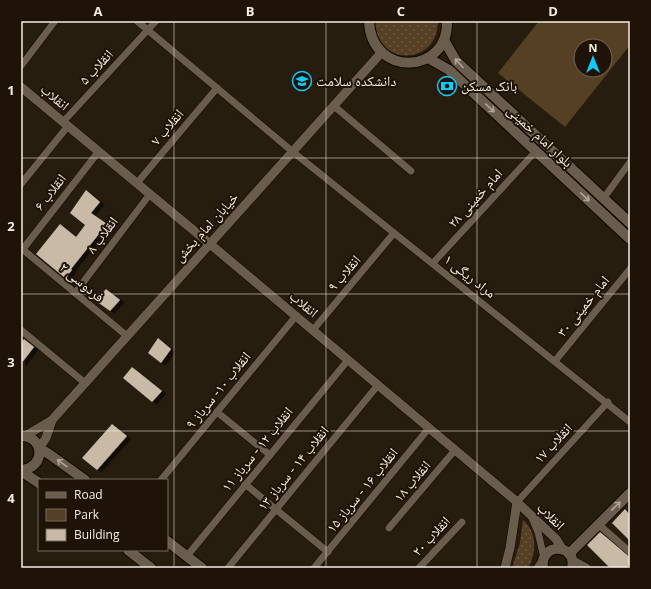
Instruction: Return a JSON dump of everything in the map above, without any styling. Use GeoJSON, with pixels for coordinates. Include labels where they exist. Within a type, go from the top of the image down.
{"type":"FeatureCollection","features":[{"type":"Feature","properties":{"kind":"main road"},"geometry":{"type":"LineString","coordinates":[[369,21],[369,32],[374,44],[381,53],[392,60],[404,63],[416,63],[428,58],[437,50],[444,40],[447,21]]}},
{"type":"Feature","properties":{"kind":"main road","name":"بلوار امام خمینی"},"geometry":{"type":"LineString","coordinates":[[444,40],[456,61],[630,224]]}},
{"type":"Feature","properties":{"kind":"main road","name":"بلوار امام خمینی"},"geometry":{"type":"LineString","coordinates":[[428,58],[449,70],[630,239]]}},
{"type":"Feature","properties":{"kind":"main road"},"geometry":{"type":"LineString","coordinates":[[22,435],[34,440],[39,448],[84,479]]}},
{"type":"Feature","properties":{"kind":"main road"},"geometry":{"type":"LineString","coordinates":[[21,470],[27,469],[37,462],[39,457],[39,448]]}},
{"type":"Feature","properties":{"kind":"main road"},"geometry":{"type":"LineString","coordinates":[[21,470],[38,482]]}},
{"type":"Feature","properties":{"kind":"main road"},"geometry":{"type":"LineString","coordinates":[[544,568],[544,558],[554,549],[569,558],[598,524],[630,493]]}},
{"type":"Feature","properties":{"kind":"main road"},"geometry":{"type":"LineString","coordinates":[[168,542],[202,568]]}},
{"type":"Feature","properties":{"kind":"main road"},"geometry":{"type":"LineString","coordinates":[[129,551],[151,568]]}},
{"type":"Feature","properties":{"kind":"street"},"geometry":{"type":"LineString","coordinates":[[21,66],[55,21]]}},
{"type":"Feature","properties":{"kind":"street","name":"مراد ریگی ۱"},"geometry":{"type":"LineString","coordinates":[[137,21],[293,152],[608,402],[630,422]]}},
{"type":"Feature","properties":{"kind":"street","name":"انقلاب ۵"},"geometry":{"type":"LineString","coordinates":[[21,184],[65,124],[156,21]]}},
{"type":"Feature","properties":{"kind":"street","name":"خیابان امام بخش"},"geometry":{"type":"LineString","coordinates":[[52,420],[381,53]]}},
{"type":"Feature","properties":{"kind":"street","name":"انقلاب"},"geometry":{"type":"LineString","coordinates":[[21,87],[455,450],[516,502],[556,539],[569,558],[586,568]]}},
{"type":"Feature","properties":{"kind":"street","name":"انقلاب ۷"},"geometry":{"type":"LineString","coordinates":[[137,183],[217,88]]}},
{"type":"Feature","properties":{"kind":"street"},"geometry":{"type":"LineString","coordinates":[[334,106],[411,171]]}},
{"type":"Feature","properties":{"kind":"street","name":"انقلاب ۶"},"geometry":{"type":"LineString","coordinates":[[22,248],[99,151]]}},
{"type":"Feature","properties":{"kind":"street","name":"امام خمینی ۲۸"},"geometry":{"type":"LineString","coordinates":[[433,263],[536,151]]}},
{"type":"Feature","properties":{"kind":"street"},"geometry":{"type":"LineString","coordinates":[[603,199],[630,162]]}},
{"type":"Feature","properties":{"kind":"street","name":"انقلاب ۸"},"geometry":{"type":"LineString","coordinates":[[75,293],[150,194]]}},
{"type":"Feature","properties":{"kind":"street","name":"انقلاب ۹"},"geometry":{"type":"LineString","coordinates":[[313,330],[394,233]]}},
{"type":"Feature","properties":{"kind":"street","name":"فردوسی ۲"},"geometry":{"type":"LineString","coordinates":[[22,248],[127,336]]}},
{"type":"Feature","properties":{"kind":"street","name":"امام خمینی ۳۰"},"geometry":{"type":"LineString","coordinates":[[555,361],[630,269]]}},
{"type":"Feature","properties":{"kind":"street","name":"انقلاب ۱۰- سرباز ۹"},"geometry":{"type":"LineString","coordinates":[[162,479],[296,316]]}},
{"type":"Feature","properties":{"kind":"street"},"geometry":{"type":"LineString","coordinates":[[21,330],[85,383]]}},
{"type":"Feature","properties":{"kind":"street","name":"انقلاب ۱۲ - سرباز ۱۱"},"geometry":{"type":"LineString","coordinates":[[187,556],[348,360]]}},
{"type":"Feature","properties":{"kind":"street","name":"انقلاب ۱۴ - سرباز ۱۳"},"geometry":{"type":"LineString","coordinates":[[228,568],[378,385]]}},
{"type":"Feature","properties":{"kind":"street","name":"انقلاب ۱۷"},"geometry":{"type":"LineString","coordinates":[[516,502],[608,402]]}},
{"type":"Feature","properties":{"kind":"street"},"geometry":{"type":"LineString","coordinates":[[217,412],[270,454]]}},
{"type":"Feature","properties":{"kind":"street"},"geometry":{"type":"LineString","coordinates":[[22,435],[52,420]]}},
{"type":"Feature","properties":{"kind":"street"},"geometry":{"type":"LineString","coordinates":[[39,448],[46,438],[52,420]]}},
{"type":"Feature","properties":{"kind":"street","name":"انقلاب ۱۶ - سرباز ۱۵"},"geometry":{"type":"LineString","coordinates":[[314,568],[429,428]]}},
{"type":"Feature","properties":{"kind":"street","name":"انقلاب ۱۸"},"geometry":{"type":"LineString","coordinates":[[389,528],[455,450]]}},
{"type":"Feature","properties":{"kind":"street"},"geometry":{"type":"LineString","coordinates":[[245,484],[328,552]]}},
{"type":"Feature","properties":{"kind":"street"},"geometry":{"type":"LineString","coordinates":[[505,568],[510,548],[516,502]]}},
{"type":"Feature","properties":{"kind":"street"},"geometry":{"type":"LineString","coordinates":[[531,516],[538,532],[544,558],[537,568]]}},
{"type":"Feature","properties":{"kind":"street","name":"انقلاب ۲۰"},"geometry":{"type":"LineString","coordinates":[[419,568],[462,522]]}},
{"type":"Feature","properties":{"kind":"street"},"geometry":{"type":"LineString","coordinates":[[598,524],[630,552]]}},
{"type":"Feature","properties":{"kind":"green space"},"geometry":{"type":"Polygon","coordinates":[[[375,21],[438,21],[435,36],[428,47],[418,53],[406,56],[394,53],[384,47],[377,36],[375,21]]]}},
{"type":"Feature","properties":{"kind":"green space"},"geometry":{"type":"Polygon","coordinates":[[[539,21],[625,21],[630,25],[630,45],[613,66],[613,38],[573,38],[573,78],[604,78],[565,127],[498,73],[539,21]]]}},
{"type":"Feature","properties":{"kind":"green space"},"geometry":{"type":"Polygon","coordinates":[[[523,520],[531,530],[533,537],[533,556],[528,568],[512,568],[520,543],[523,520]]]}},
{"type":"Feature","properties":{"kind":"building"},"geometry":{"type":"Polygon","coordinates":[[[86,190],[100,202],[91,213],[107,224],[65,278],[36,254],[60,224],[76,237],[85,225],[70,213],[86,190]]]}},
{"type":"Feature","properties":{"kind":"building"},"geometry":{"type":"Polygon","coordinates":[[[106,289],[120,300],[110,311],[96,301],[106,289]]]}},
{"type":"Feature","properties":{"kind":"building"},"geometry":{"type":"Polygon","coordinates":[[[158,338],[171,349],[161,363],[148,353],[158,338]]]}},
{"type":"Feature","properties":{"kind":"building"},"geometry":{"type":"Polygon","coordinates":[[[24,339],[34,347],[21,364],[21,343],[24,339]]]}},
{"type":"Feature","properties":{"kind":"building"},"geometry":{"type":"Polygon","coordinates":[[[132,367],[162,391],[152,402],[123,378],[132,367]]]}},
{"type":"Feature","properties":{"kind":"building"},"geometry":{"type":"Polygon","coordinates":[[[112,424],[127,436],[97,470],[82,458],[112,424]]]}},
{"type":"Feature","properties":{"kind":"building"},"geometry":{"type":"Polygon","coordinates":[[[625,509],[630,515],[630,541],[612,523],[625,509]]]}},
{"type":"Feature","properties":{"kind":"building"},"geometry":{"type":"Polygon","coordinates":[[[600,532],[630,557],[630,563],[626,568],[610,568],[587,545],[600,532]]]}},
{"type":"Feature","properties":{"kind":"place","name":"دانشکده سلامت"},"geometry":{"type":"Point","coordinates":[302,81]}},
{"type":"Feature","properties":{"kind":"place","name":"بانک مسکن"},"geometry":{"type":"Point","coordinates":[447,86]}}]}
